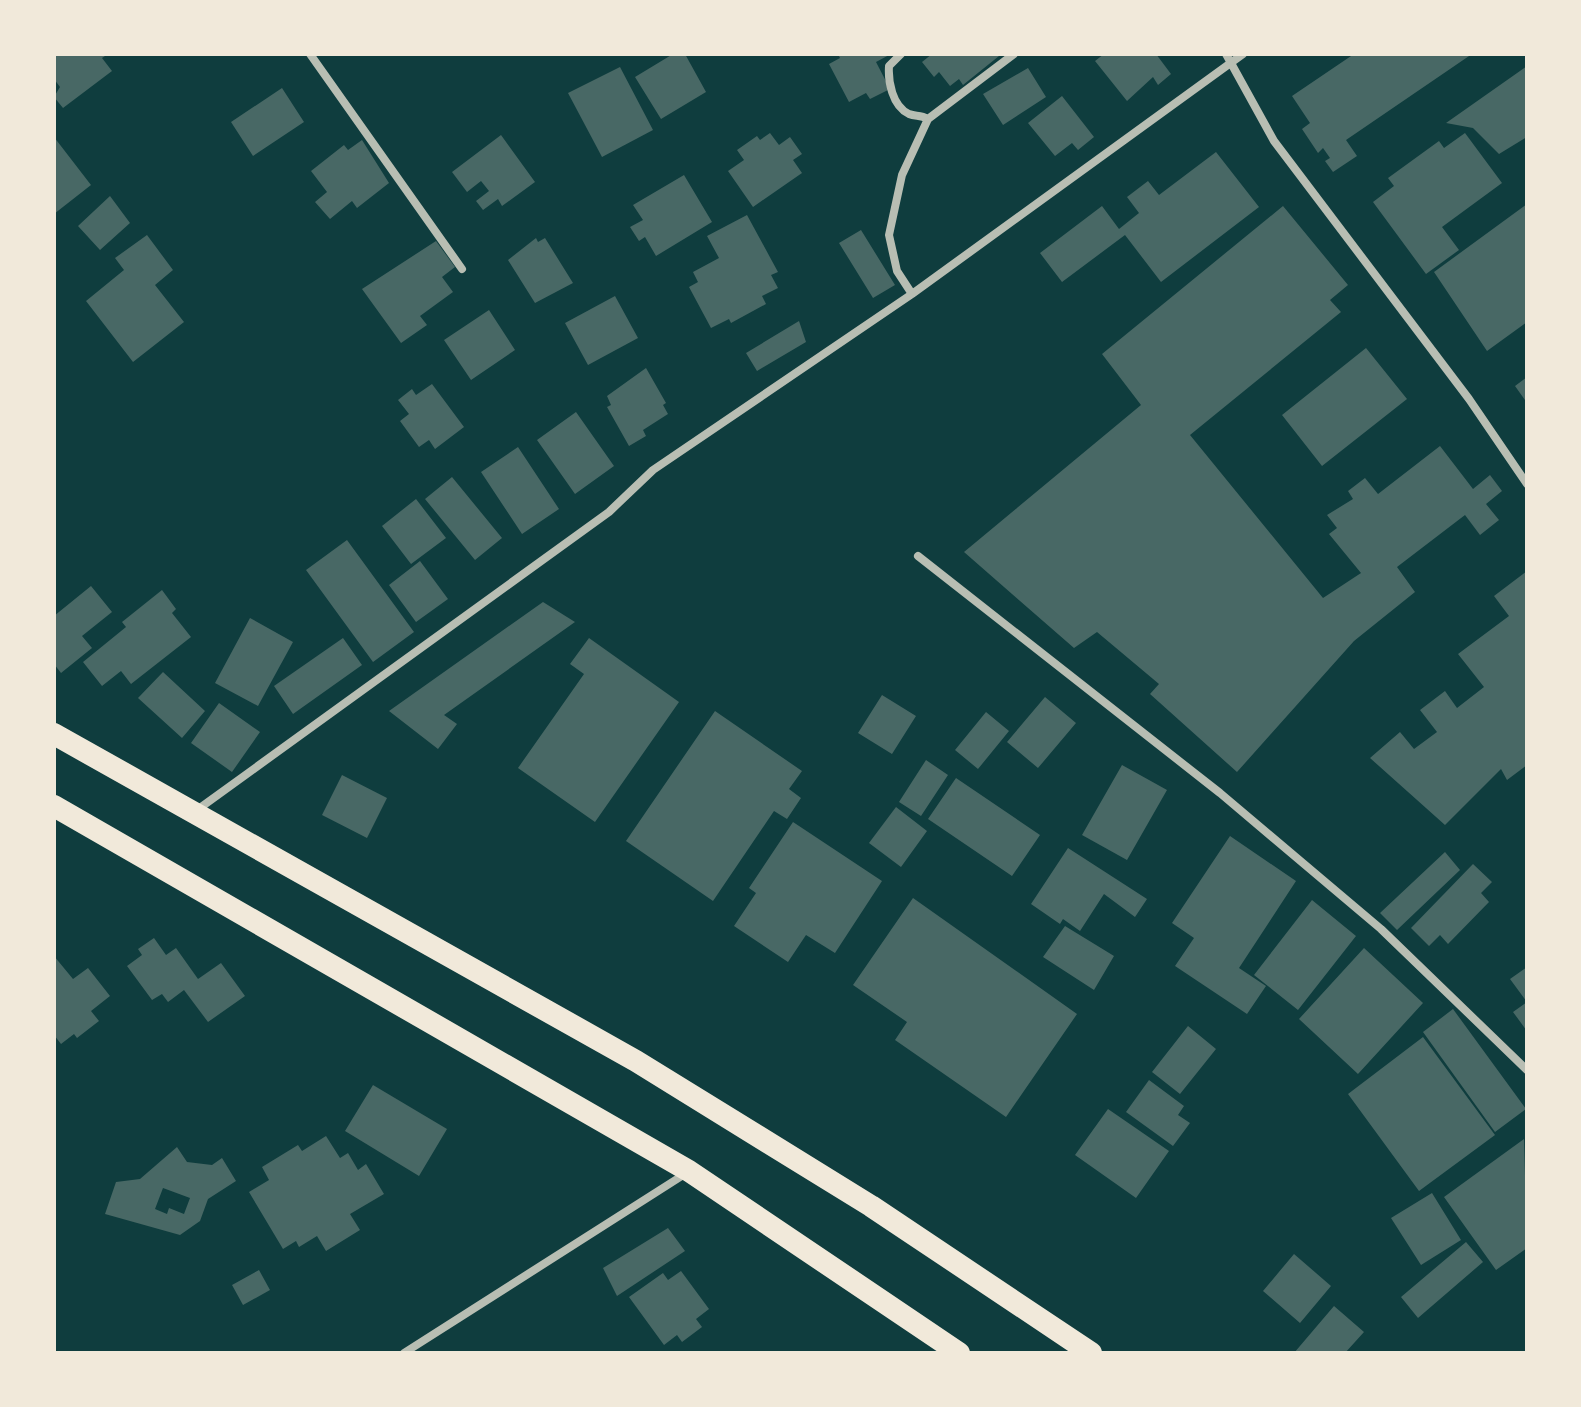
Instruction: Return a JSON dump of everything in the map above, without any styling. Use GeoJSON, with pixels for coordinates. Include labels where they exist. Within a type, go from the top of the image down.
{"type":"FeatureCollection","features":[{"type":"Feature","properties":{"kind":"highway"},"geometry":{"type":"LineString","coordinates":[[54,734],[636,1061],[871,1206],[1091,1353]]}},
{"type":"Feature","properties":{"kind":"highway"},"geometry":{"type":"LineString","coordinates":[[54,806],[689,1171],[959,1353]]}},
{"type":"Feature","properties":{"kind":"street"},"geometry":{"type":"LineString","coordinates":[[310,54],[462,269]]}},
{"type":"Feature","properties":{"kind":"street"},"geometry":{"type":"LineString","coordinates":[[901,54],[889,66],[888,81],[908,114],[928,119]]}},
{"type":"Feature","properties":{"kind":"street"},"geometry":{"type":"LineString","coordinates":[[912,294],[897,271],[889,235],[902,175],[928,119],[1014,54]]}},
{"type":"Feature","properties":{"kind":"street"},"geometry":{"type":"LineString","coordinates":[[192,813],[609,512],[653,470],[912,294],[1228,58],[1243,54]]}},
{"type":"Feature","properties":{"kind":"street"},"geometry":{"type":"LineString","coordinates":[[1228,58],[1274,141],[1469,399],[1527,484]]}},
{"type":"Feature","properties":{"kind":"street"},"geometry":{"type":"LineString","coordinates":[[918,556],[1232,802],[1381,929],[1527,1070]]}},
{"type":"Feature","properties":{"kind":"street"},"geometry":{"type":"LineString","coordinates":[[404,1353],[689,1171]]}},
{"type":"Feature","properties":{"kind":"building"},"geometry":{"type":"Polygon","coordinates":[[[54,54],[108,54],[102,58],[112,71],[63,108],[54,97],[60,87],[54,79],[54,54]]]}},
{"type":"Feature","properties":{"kind":"building"},"geometry":{"type":"Polygon","coordinates":[[[673,54],[685,54],[706,92],[661,119],[635,77],[673,54]]]}},
{"type":"Feature","properties":{"kind":"building"},"geometry":{"type":"Polygon","coordinates":[[[838,54],[891,54],[876,62],[890,89],[870,99],[866,93],[849,102],[829,64],[840,58],[838,54]]]}},
{"type":"Feature","properties":{"kind":"building"},"geometry":{"type":"Polygon","coordinates":[[[932,54],[999,56],[963,85],[959,79],[950,86],[939,72],[934,77],[922,62],[932,54]]]}},
{"type":"Feature","properties":{"kind":"building"},"geometry":{"type":"Polygon","coordinates":[[[1104,54],[1156,54],[1171,74],[1158,85],[1153,77],[1127,101],[1095,61],[1104,54]]]}},
{"type":"Feature","properties":{"kind":"building"},"geometry":{"type":"Polygon","coordinates":[[[1354,54],[1472,54],[1346,140],[1357,156],[1333,172],[1325,161],[1330,158],[1323,148],[1318,153],[1302,129],[1310,123],[1292,96],[1354,54]]]}},
{"type":"Feature","properties":{"kind":"building"},"geometry":{"type":"Polygon","coordinates":[[[1527,66],[1527,137],[1499,154],[1473,128],[1446,123],[1527,66]]]}},
{"type":"Feature","properties":{"kind":"building"},"geometry":{"type":"Polygon","coordinates":[[[620,67],[653,130],[602,157],[568,93],[620,67]]]}},
{"type":"Feature","properties":{"kind":"building"},"geometry":{"type":"Polygon","coordinates":[[[1028,68],[1046,97],[1003,125],[983,94],[1028,68]]]}},
{"type":"Feature","properties":{"kind":"building"},"geometry":{"type":"Polygon","coordinates":[[[282,88],[304,122],[253,156],[231,122],[282,88]]]}},
{"type":"Feature","properties":{"kind":"building"},"geometry":{"type":"Polygon","coordinates":[[[1062,96],[1094,137],[1078,150],[1072,143],[1055,156],[1028,123],[1062,96]]]}},
{"type":"Feature","properties":{"kind":"building"},"geometry":{"type":"Polygon","coordinates":[[[770,133],[779,145],[790,137],[802,154],[793,160],[802,173],[753,207],[728,171],[744,160],[737,150],[757,136],[760,140],[770,133]]]}},
{"type":"Feature","properties":{"kind":"building"},"geometry":{"type":"Polygon","coordinates":[[[1465,133],[1502,183],[1442,227],[1459,250],[1426,274],[1373,202],[1394,186],[1388,178],[1439,141],[1444,148],[1465,133]]]}},
{"type":"Feature","properties":{"kind":"building"},"geometry":{"type":"Polygon","coordinates":[[[501,135],[535,182],[502,206],[498,199],[483,210],[476,201],[489,191],[481,181],[467,192],[452,172],[501,135]]]}},
{"type":"Feature","properties":{"kind":"building"},"geometry":{"type":"Polygon","coordinates":[[[54,137],[91,185],[54,214],[54,137]]]}},
{"type":"Feature","properties":{"kind":"building"},"geometry":{"type":"Polygon","coordinates":[[[362,140],[389,183],[357,208],[352,201],[330,219],[315,202],[327,192],[311,171],[344,145],[348,150],[362,140]]]}},
{"type":"Feature","properties":{"kind":"building"},"geometry":{"type":"Polygon","coordinates":[[[1216,152],[1259,207],[1161,282],[1125,235],[1062,282],[1040,253],[1102,206],[1119,229],[1139,213],[1127,197],[1148,181],[1159,195],[1216,152]]]}},
{"type":"Feature","properties":{"kind":"building"},"geometry":{"type":"Polygon","coordinates":[[[684,175],[712,222],[656,256],[645,237],[639,241],[630,227],[643,220],[633,205],[684,175]]]}},
{"type":"Feature","properties":{"kind":"building"},"geometry":{"type":"Polygon","coordinates":[[[110,196],[130,223],[100,250],[78,226],[110,196]]]}},
{"type":"Feature","properties":{"kind":"building"},"geometry":{"type":"Polygon","coordinates":[[[1527,204],[1527,322],[1487,351],[1434,272],[1527,204]]]}},
{"type":"Feature","properties":{"kind":"building"},"geometry":{"type":"Polygon","coordinates":[[[1283,206],[1348,285],[1330,300],[1341,312],[1190,435],[1323,598],[1361,573],[1329,534],[1337,528],[1327,515],[1353,499],[1348,491],[1365,478],[1378,494],[1440,446],[1473,489],[1490,475],[1502,491],[1486,504],[1499,520],[1480,535],[1465,515],[1397,567],[1415,592],[1354,641],[1237,772],[1150,694],[1159,684],[1097,632],[1074,648],[964,552],[1141,405],[1102,354],[1283,206]]]}},
{"type":"Feature","properties":{"kind":"building"},"geometry":{"type":"Polygon","coordinates":[[[747,215],[778,272],[771,275],[778,288],[762,296],[766,304],[731,323],[729,319],[711,328],[689,287],[698,282],[693,272],[719,258],[707,236],[747,215]]]}},
{"type":"Feature","properties":{"kind":"building"},"geometry":{"type":"Polygon","coordinates":[[[861,230],[895,285],[873,298],[839,243],[861,230]]]}},
{"type":"Feature","properties":{"kind":"building"},"geometry":{"type":"Polygon","coordinates":[[[147,235],[173,270],[155,285],[184,322],[133,362],[86,301],[124,270],[115,258],[147,235]]]}},
{"type":"Feature","properties":{"kind":"building"},"geometry":{"type":"Polygon","coordinates":[[[536,238],[538,242],[545,238],[573,283],[535,303],[508,260],[536,238]]]}},
{"type":"Feature","properties":{"kind":"building"},"geometry":{"type":"Polygon","coordinates":[[[436,241],[455,267],[442,277],[453,292],[420,316],[427,325],[401,343],[362,289],[436,241]]]}},
{"type":"Feature","properties":{"kind":"building"},"geometry":{"type":"Polygon","coordinates":[[[615,296],[638,338],[588,365],[565,323],[615,296]]]}},
{"type":"Feature","properties":{"kind":"building"},"geometry":{"type":"Polygon","coordinates":[[[489,310],[515,350],[471,380],[444,340],[489,310]]]}},
{"type":"Feature","properties":{"kind":"building"},"geometry":{"type":"Polygon","coordinates":[[[799,321],[806,342],[757,371],[746,353],[799,321]]]}},
{"type":"Feature","properties":{"kind":"building"},"geometry":{"type":"Polygon","coordinates":[[[1366,348],[1407,399],[1322,466],[1282,415],[1366,348]]]}},
{"type":"Feature","properties":{"kind":"building"},"geometry":{"type":"Polygon","coordinates":[[[646,368],[666,403],[663,405],[668,414],[643,430],[646,436],[629,446],[607,407],[611,405],[607,396],[646,368]]]}},
{"type":"Feature","properties":{"kind":"building"},"geometry":{"type":"Polygon","coordinates":[[[1527,377],[1527,403],[1515,386],[1527,377]]]}},
{"type":"Feature","properties":{"kind":"building"},"geometry":{"type":"Polygon","coordinates":[[[432,384],[464,427],[435,449],[429,440],[419,447],[400,421],[409,414],[398,400],[412,389],[416,395],[432,384]]]}},
{"type":"Feature","properties":{"kind":"building"},"geometry":{"type":"Polygon","coordinates":[[[576,412],[614,466],[575,494],[537,440],[576,412]]]}},
{"type":"Feature","properties":{"kind":"building"},"geometry":{"type":"Polygon","coordinates":[[[518,447],[559,509],[522,534],[481,472],[518,447]]]}},
{"type":"Feature","properties":{"kind":"building"},"geometry":{"type":"Polygon","coordinates":[[[452,477],[502,538],[475,560],[425,499],[452,477]]]}},
{"type":"Feature","properties":{"kind":"building"},"geometry":{"type":"Polygon","coordinates":[[[416,499],[446,538],[411,564],[382,526],[416,499]]]}},
{"type":"Feature","properties":{"kind":"building"},"geometry":{"type":"Polygon","coordinates":[[[347,540],[414,632],[373,662],[306,570],[347,540]]]}},
{"type":"Feature","properties":{"kind":"building"},"geometry":{"type":"Polygon","coordinates":[[[420,561],[448,599],[416,622],[389,585],[420,561]]]}},
{"type":"Feature","properties":{"kind":"building"},"geometry":{"type":"Polygon","coordinates":[[[1527,571],[1527,765],[1507,780],[1501,769],[1445,825],[1370,758],[1400,732],[1414,749],[1437,732],[1420,710],[1445,691],[1457,708],[1484,687],[1458,654],[1509,616],[1494,596],[1527,571]]]}},
{"type":"Feature","properties":{"kind":"building"},"geometry":{"type":"Polygon","coordinates":[[[91,586],[112,612],[82,636],[92,648],[61,673],[54,664],[54,616],[91,586]]]}},
{"type":"Feature","properties":{"kind":"building"},"geometry":{"type":"Polygon","coordinates":[[[162,590],[176,609],[172,613],[191,637],[131,684],[121,671],[102,686],[83,662],[126,627],[122,622],[162,590]]]}},
{"type":"Feature","properties":{"kind":"building"},"geometry":{"type":"Polygon","coordinates":[[[543,602],[575,622],[444,715],[457,724],[438,749],[389,711],[543,602]]]}},
{"type":"Feature","properties":{"kind":"building"},"geometry":{"type":"Polygon","coordinates":[[[250,618],[293,642],[258,706],[215,683],[250,618]]]}},
{"type":"Feature","properties":{"kind":"building"},"geometry":{"type":"Polygon","coordinates":[[[343,638],[362,665],[293,714],[274,686],[343,638]]]}},
{"type":"Feature","properties":{"kind":"building"},"geometry":{"type":"Polygon","coordinates":[[[589,638],[679,702],[595,822],[518,768],[584,674],[570,664],[589,638]]]}},
{"type":"Feature","properties":{"kind":"building"},"geometry":{"type":"Polygon","coordinates":[[[163,672],[205,711],[182,738],[138,698],[163,672]]]}},
{"type":"Feature","properties":{"kind":"building"},"geometry":{"type":"Polygon","coordinates":[[[882,695],[916,716],[892,754],[858,733],[882,695]]]}},
{"type":"Feature","properties":{"kind":"building"},"geometry":{"type":"Polygon","coordinates":[[[1045,697],[1076,723],[1038,768],[1007,742],[1045,697]]]}},
{"type":"Feature","properties":{"kind":"building"},"geometry":{"type":"Polygon","coordinates":[[[219,703],[260,732],[232,772],[191,743],[219,703]]]}},
{"type":"Feature","properties":{"kind":"building"},"geometry":{"type":"Polygon","coordinates":[[[715,711],[802,771],[789,789],[801,798],[787,819],[774,811],[713,901],[626,841],[715,711]]]}},
{"type":"Feature","properties":{"kind":"building"},"geometry":{"type":"Polygon","coordinates":[[[986,712],[1009,731],[978,769],[955,750],[986,712]]]}},
{"type":"Feature","properties":{"kind":"building"},"geometry":{"type":"Polygon","coordinates":[[[926,760],[948,775],[921,816],[899,802],[926,760]]]}},
{"type":"Feature","properties":{"kind":"building"},"geometry":{"type":"Polygon","coordinates":[[[1122,765],[1167,790],[1127,860],[1082,835],[1122,765]]]}},
{"type":"Feature","properties":{"kind":"building"},"geometry":{"type":"Polygon","coordinates":[[[342,775],[387,798],[367,838],[322,815],[342,775]]]}},
{"type":"Feature","properties":{"kind":"building"},"geometry":{"type":"Polygon","coordinates":[[[956,778],[1040,835],[1012,876],[928,819],[956,778]]]}},
{"type":"Feature","properties":{"kind":"building"},"geometry":{"type":"Polygon","coordinates":[[[896,807],[927,831],[901,867],[869,843],[896,807]]]}},
{"type":"Feature","properties":{"kind":"building"},"geometry":{"type":"Polygon","coordinates":[[[793,822],[882,881],[835,953],[806,935],[788,962],[734,926],[756,893],[749,888],[793,822]]]}},
{"type":"Feature","properties":{"kind":"building"},"geometry":{"type":"Polygon","coordinates":[[[1230,836],[1296,881],[1239,968],[1266,986],[1247,1014],[1175,966],[1194,938],[1172,923],[1230,836]]]}},
{"type":"Feature","properties":{"kind":"building"},"geometry":{"type":"Polygon","coordinates":[[[1068,848],[1147,899],[1135,917],[1104,894],[1080,931],[1063,919],[1060,924],[1031,904],[1068,848]]]}},
{"type":"Feature","properties":{"kind":"building"},"geometry":{"type":"Polygon","coordinates":[[[1445,852],[1460,870],[1397,930],[1380,913],[1445,852]]]}},
{"type":"Feature","properties":{"kind":"building"},"geometry":{"type":"Polygon","coordinates":[[[1473,864],[1492,882],[1481,893],[1489,902],[1448,944],[1440,935],[1429,946],[1411,928],[1473,864]]]}},
{"type":"Feature","properties":{"kind":"building"},"geometry":{"type":"Polygon","coordinates":[[[913,898],[1077,1014],[1006,1117],[895,1040],[907,1022],[853,985],[913,898]]]}},
{"type":"Feature","properties":{"kind":"building"},"geometry":{"type":"Polygon","coordinates":[[[1312,900],[1356,936],[1298,1010],[1254,975],[1312,900]]]}},
{"type":"Feature","properties":{"kind":"building"},"geometry":{"type":"Polygon","coordinates":[[[1065,926],[1114,956],[1094,990],[1043,957],[1065,926]]]}},
{"type":"Feature","properties":{"kind":"building"},"geometry":{"type":"Polygon","coordinates":[[[154,938],[166,955],[176,948],[198,979],[221,963],[245,996],[208,1022],[184,990],[168,1002],[162,994],[152,1000],[127,966],[142,955],[138,949],[154,938]]]}},
{"type":"Feature","properties":{"kind":"building"},"geometry":{"type":"Polygon","coordinates":[[[1364,948],[1423,1003],[1358,1074],[1299,1019],[1364,948]]]}},
{"type":"Feature","properties":{"kind":"building"},"geometry":{"type":"Polygon","coordinates":[[[54,956],[73,979],[88,968],[110,996],[91,1011],[99,1021],[77,1038],[74,1034],[61,1044],[54,1035],[54,956]]]}},
{"type":"Feature","properties":{"kind":"building"},"geometry":{"type":"Polygon","coordinates":[[[1527,967],[1527,1002],[1510,979],[1527,967]]]}},
{"type":"Feature","properties":{"kind":"building"},"geometry":{"type":"Polygon","coordinates":[[[1527,1002],[1527,1031],[1513,1012],[1527,1002]]]}},
{"type":"Feature","properties":{"kind":"building"},"geometry":{"type":"Polygon","coordinates":[[[1453,1009],[1526,1109],[1495,1132],[1423,1032],[1453,1009]]]}},
{"type":"Feature","properties":{"kind":"building"},"geometry":{"type":"Polygon","coordinates":[[[1188,1026],[1216,1049],[1180,1094],[1152,1072],[1188,1026]]]}},
{"type":"Feature","properties":{"kind":"building"},"geometry":{"type":"Polygon","coordinates":[[[1423,1037],[1495,1135],[1419,1191],[1348,1094],[1423,1037]]]}},
{"type":"Feature","properties":{"kind":"building"},"geometry":{"type":"Polygon","coordinates":[[[1149,1080],[1184,1106],[1178,1115],[1190,1123],[1173,1146],[1126,1112],[1149,1080]]]}},
{"type":"Feature","properties":{"kind":"building"},"geometry":{"type":"Polygon","coordinates":[[[373,1085],[447,1129],[419,1176],[345,1131],[373,1085]]]}},
{"type":"Feature","properties":{"kind":"building"},"geometry":{"type":"Polygon","coordinates":[[[1108,1109],[1169,1151],[1136,1198],[1075,1155],[1108,1109]]]}},
{"type":"Feature","properties":{"kind":"building"},"geometry":{"type":"Polygon","coordinates":[[[326,1136],[340,1158],[348,1153],[358,1170],[366,1164],[384,1194],[350,1214],[360,1230],[326,1251],[317,1236],[299,1247],[296,1241],[283,1249],[249,1192],[269,1180],[262,1167],[298,1145],[302,1151],[326,1136]]]}},
{"type":"Feature","properties":{"kind":"building"},"geometry":{"type":"Polygon","coordinates":[[[1524,1139],[1527,1248],[1496,1270],[1444,1197],[1524,1139]]]}},
{"type":"Feature","properties":{"kind":"building"},"geometry":{"type":"Polygon","coordinates":[[[177,1147],[187,1162],[212,1165],[222,1158],[236,1181],[208,1199],[200,1221],[180,1235],[105,1214],[116,1182],[140,1179],[177,1147]],[[163,1188],[155,1209],[167,1214],[169,1208],[184,1214],[190,1198],[163,1188]]]}},
{"type":"Feature","properties":{"kind":"building"},"geometry":{"type":"Polygon","coordinates":[[[1432,1193],[1461,1240],[1421,1265],[1391,1218],[1432,1193]]]}},
{"type":"Feature","properties":{"kind":"building"},"geometry":{"type":"Polygon","coordinates":[[[668,1228],[685,1251],[617,1296],[603,1268],[668,1228]]]}},
{"type":"Feature","properties":{"kind":"building"},"geometry":{"type":"Polygon","coordinates":[[[1466,1242],[1483,1262],[1418,1318],[1401,1297],[1466,1242]]]}},
{"type":"Feature","properties":{"kind":"building"},"geometry":{"type":"Polygon","coordinates":[[[1294,1254],[1331,1286],[1300,1323],[1263,1291],[1294,1254]]]}},
{"type":"Feature","properties":{"kind":"building"},"geometry":{"type":"Polygon","coordinates":[[[259,1270],[270,1290],[243,1305],[232,1285],[259,1270]]]}},
{"type":"Feature","properties":{"kind":"building"},"geometry":{"type":"Polygon","coordinates":[[[681,1271],[709,1309],[696,1319],[702,1327],[682,1342],[677,1335],[664,1345],[629,1297],[663,1273],[668,1280],[681,1271]]]}},
{"type":"Feature","properties":{"kind":"building"},"geometry":{"type":"Polygon","coordinates":[[[1334,1306],[1364,1332],[1345,1353],[1294,1353],[1334,1306]]]}}]}
